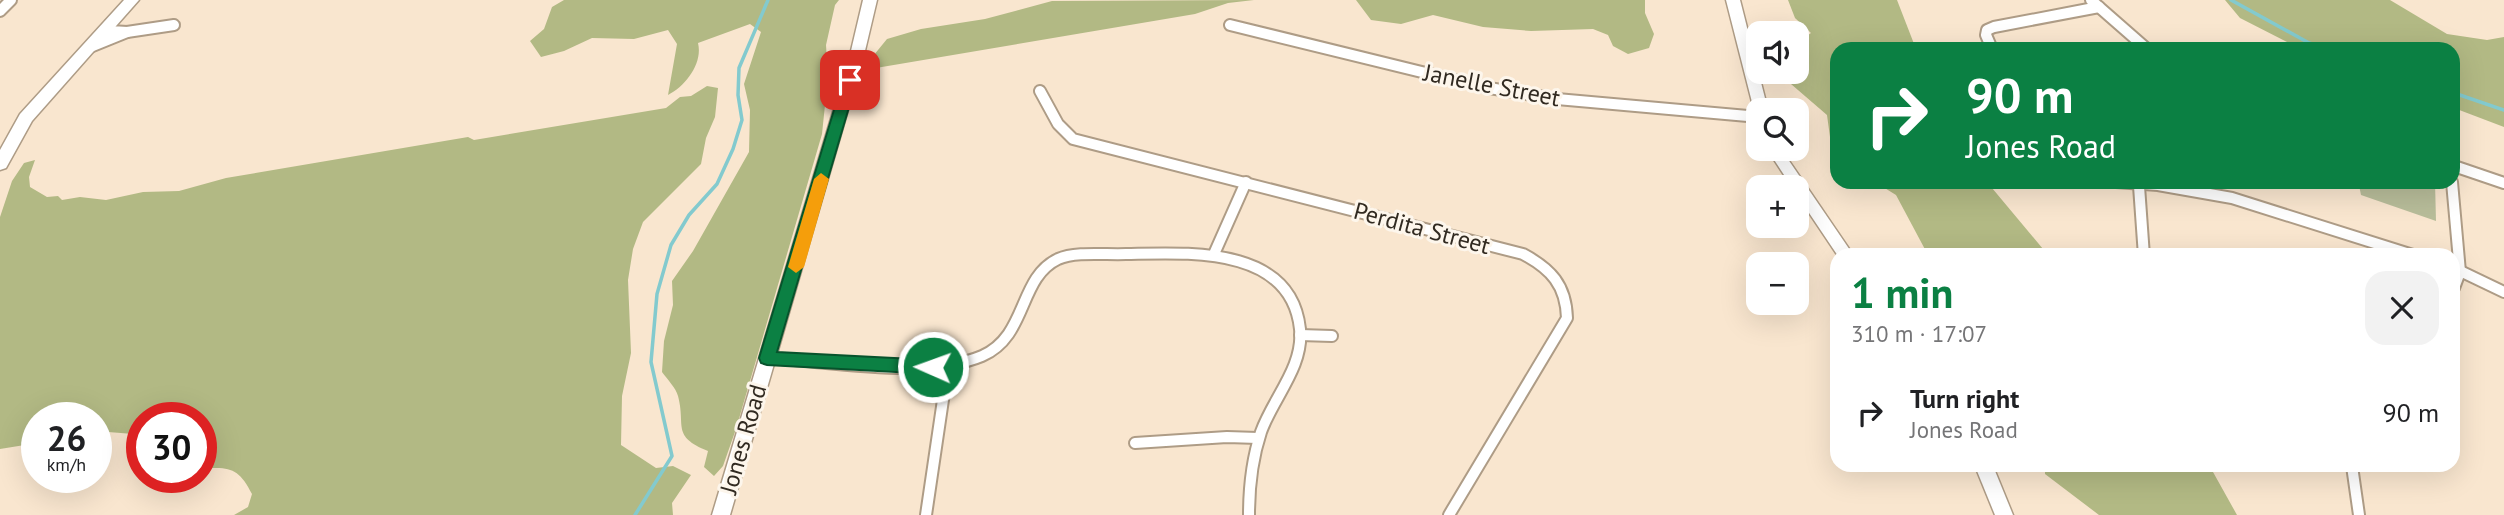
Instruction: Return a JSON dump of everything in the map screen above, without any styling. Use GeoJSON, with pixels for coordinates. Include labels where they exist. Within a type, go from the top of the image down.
{"type":"FeatureCollection","features":[{"type":"Feature","properties":{"kind":"main road"},"geometry":{"type":"LineString","coordinates":[[0,164],[26,118],[132,0]]}},
{"type":"Feature","properties":{"kind":"street"},"geometry":{"type":"LineString","coordinates":[[0,11],[11,0]]}},
{"type":"Feature","properties":{"kind":"street","name":"Jones Road"},"geometry":{"type":"LineString","coordinates":[[721,515],[849,81],[870,0]]}},
{"type":"Feature","properties":{"kind":"street"},"geometry":{"type":"LineString","coordinates":[[1733,0],[1758,98]]}},
{"type":"Feature","properties":{"kind":"street"},"geometry":{"type":"LineString","coordinates":[[2091,0],[2139,42]]}},
{"type":"Feature","properties":{"kind":"street"},"geometry":{"type":"LineString","coordinates":[[1989,42],[1987,30],[1994,27],[2099,7]]}},
{"type":"Feature","properties":{"kind":"street"},"geometry":{"type":"LineString","coordinates":[[110,24],[111,31],[127,32],[174,25]]}},
{"type":"Feature","properties":{"kind":"street","name":"Janelle Street"},"geometry":{"type":"LineString","coordinates":[[1230,25],[1483,87],[1557,99],[1746,116]]}},
{"type":"Feature","properties":{"kind":"street"},"geometry":{"type":"LineString","coordinates":[[86,49],[127,32]]}},
{"type":"Feature","properties":{"kind":"street","name":"Perdita Street"},"geometry":{"type":"LineString","coordinates":[[1040,91],[1058,124],[1073,139],[1523,254],[1543,264],[1562,284],[1568,301],[1567,318],[1449,515]]}},
{"type":"Feature","properties":{"kind":"street"},"geometry":{"type":"LineString","coordinates":[[1782,161],[1841,248]]}},
{"type":"Feature","properties":{"kind":"street"},"geometry":{"type":"LineString","coordinates":[[2460,168],[2504,183]]}},
{"type":"Feature","properties":{"kind":"street"},"geometry":{"type":"LineString","coordinates":[[1214,254],[1246,183]]}},
{"type":"Feature","properties":{"kind":"street"},"geometry":{"type":"LineString","coordinates":[[2139,189],[2143,248]]}},
{"type":"Feature","properties":{"kind":"street"},"geometry":{"type":"LineString","coordinates":[[2181,189],[2232,198],[2391,248]]}},
{"type":"Feature","properties":{"kind":"street"},"geometry":{"type":"LineString","coordinates":[[2452,189],[2456,248]]}},
{"type":"Feature","properties":{"kind":"street"},"geometry":{"type":"LineString","coordinates":[[767,358],[912,367],[947,366],[982,357],[1001,344],[1015,327],[1037,275],[1059,258],[1186,253],[1214,254],[1246,263],[1272,278],[1287,293],[1298,316],[1300,335],[1298,354],[1258,438],[1251,466],[1249,515]]}},
{"type":"Feature","properties":{"kind":"street"},"geometry":{"type":"LineString","coordinates":[[2460,271],[2504,292]]}},
{"type":"Feature","properties":{"kind":"street"},"geometry":{"type":"LineString","coordinates":[[1300,335],[1332,336]]}},
{"type":"Feature","properties":{"kind":"street"},"geometry":{"type":"LineString","coordinates":[[926,515],[947,366]]}},
{"type":"Feature","properties":{"kind":"street"},"geometry":{"type":"LineString","coordinates":[[1135,443],[1227,437],[1258,438]]}},
{"type":"Feature","properties":{"kind":"street"},"geometry":{"type":"LineString","coordinates":[[1986,472],[2004,515]]}},
{"type":"Feature","properties":{"kind":"street"},"geometry":{"type":"LineString","coordinates":[[2354,472],[2359,515]]}},
{"type":"Feature","properties":{"kind":"green space"},"geometry":{"type":"Polygon","coordinates":[[[564,0],[839,0],[835,5],[826,45],[828,76],[822,134],[736,429],[723,466],[714,476],[704,467],[708,451],[696,446],[684,435],[677,393],[662,372],[664,341],[673,305],[672,281],[693,251],[749,152],[750,110],[744,84],[761,32],[750,24],[698,43],[698,58],[692,73],[681,86],[668,95],[677,44],[668,30],[634,39],[592,38],[564,51],[541,57],[530,41],[544,29],[552,7],[564,0]]]}},
{"type":"Feature","properties":{"kind":"green space"},"geometry":{"type":"Polygon","coordinates":[[[1254,0],[1228,3],[1195,14],[870,69],[869,61],[887,39],[921,29],[985,19],[1052,1],[1254,0]]]}},
{"type":"Feature","properties":{"kind":"green space"},"geometry":{"type":"Polygon","coordinates":[[[1356,0],[1645,0],[1645,13],[1654,34],[1649,48],[1628,54],[1613,46],[1608,35],[1593,29],[1531,31],[1483,27],[1433,15],[1401,24],[1371,20],[1356,0]]]}},
{"type":"Feature","properties":{"kind":"green space"},"geometry":{"type":"Polygon","coordinates":[[[1788,0],[1897,0],[1913,42],[1830,42],[1830,137],[1827,115],[1791,84],[1809,84],[1809,21],[1798,21],[1788,0]]]}},
{"type":"Feature","properties":{"kind":"green space"},"geometry":{"type":"Polygon","coordinates":[[[2225,0],[2390,0],[2447,34],[2487,40],[2504,37],[2504,127],[2460,110],[2460,42],[2287,42],[2240,18],[2225,0]]]}},
{"type":"Feature","properties":{"kind":"green space"},"geometry":{"type":"Polygon","coordinates":[[[707,86],[718,88],[715,117],[706,138],[701,164],[643,222],[633,249],[628,280],[631,353],[622,396],[621,445],[656,468],[673,466],[691,475],[672,503],[673,515],[234,515],[248,507],[252,494],[238,474],[217,468],[217,402],[126,402],[126,433],[112,432],[112,402],[21,402],[21,446],[0,449],[0,217],[12,181],[24,163],[35,160],[29,177],[30,187],[47,197],[58,196],[62,200],[80,197],[106,200],[143,192],[179,191],[226,178],[468,137],[474,140],[666,108],[680,97],[691,96],[707,86]]]}},
{"type":"Feature","properties":{"kind":"green space"},"geometry":{"type":"Polygon","coordinates":[[[1886,189],[1993,189],[2042,248],[1924,248],[1896,195],[1886,189]]]}},
{"type":"Feature","properties":{"kind":"green space"},"geometry":{"type":"Polygon","coordinates":[[[2360,189],[2435,189],[2436,221],[2361,195],[2360,189]]]}},
{"type":"Feature","properties":{"kind":"green space"},"geometry":{"type":"Polygon","coordinates":[[[2213,472],[2237,515],[2099,515],[2045,474],[2213,472]]]}},
{"type":"Feature","properties":{"kind":"waterway"},"geometry":{"type":"LineString","coordinates":[[635,515],[672,456],[651,362],[657,294],[671,245],[689,215],[717,184],[733,149],[742,120],[738,95],[739,68],[768,0]]}},
{"type":"Feature","properties":{"kind":"waterway"},"geometry":{"type":"LineString","coordinates":[[2231,0],[2307,42]]}},
{"type":"Feature","properties":{"kind":"waterway"},"geometry":{"type":"LineString","coordinates":[[2460,95],[2504,110]]}},
{"type":"Feature","properties":{"kind":"slow traffic"},"geometry":{"type":"LineString","coordinates":[[796,267],[821,179]]}},
{"type":"Feature","properties":{"kind":"route"},"geometry":{"type":"LineString","coordinates":[[850,80],[767,358],[933,367]]}}]}
